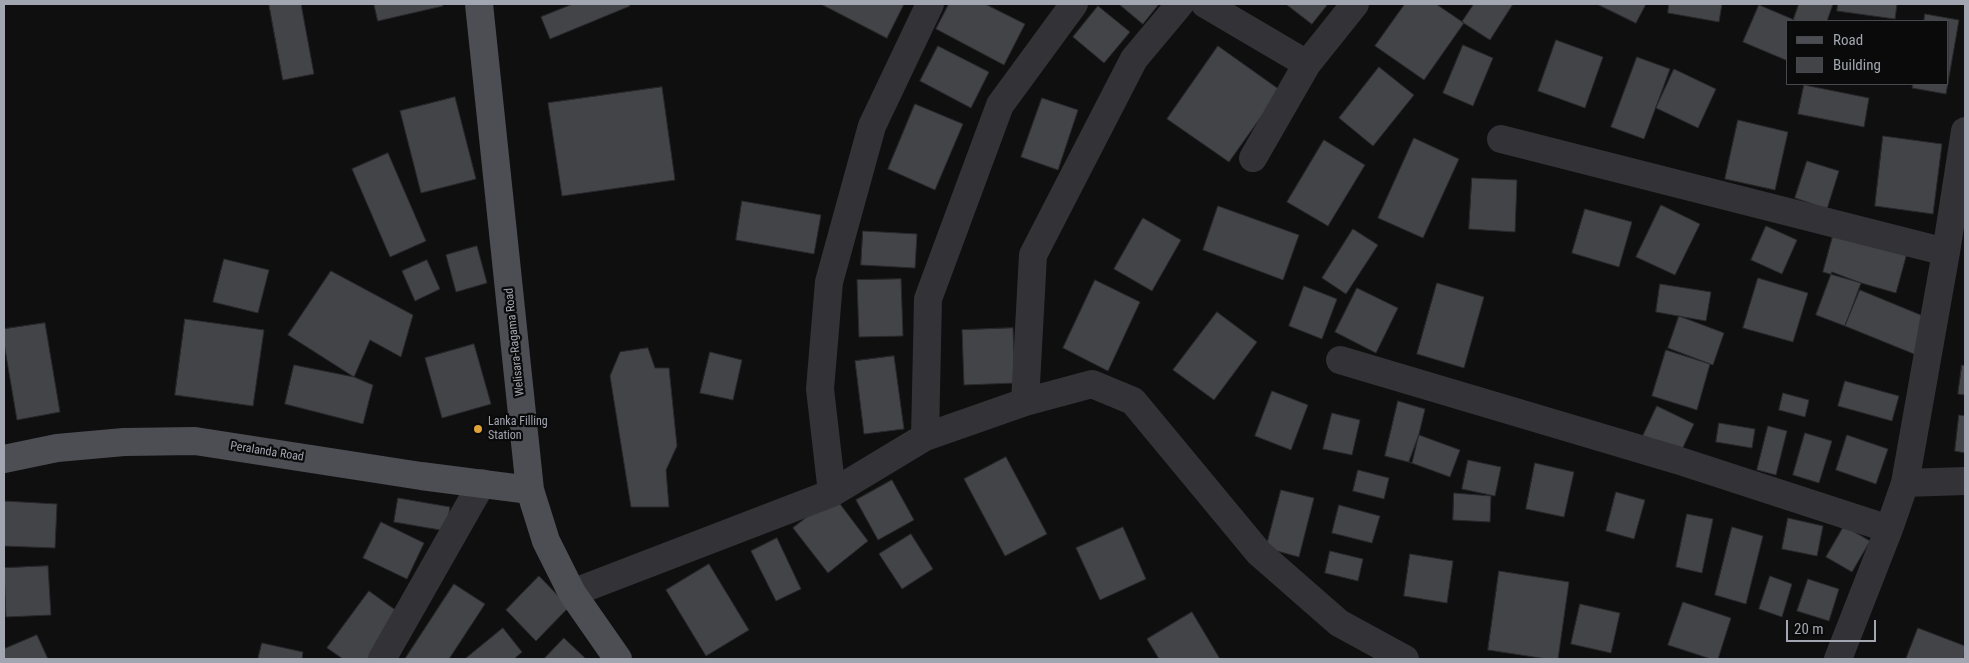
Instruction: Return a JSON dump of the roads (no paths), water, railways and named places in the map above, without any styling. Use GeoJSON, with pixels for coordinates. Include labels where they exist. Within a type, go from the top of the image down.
{"type":"FeatureCollection","features":[{"type":"Feature","properties":{"kind":"main road","name":"Welisara-Ragama Road"},"geometry":{"type":"LineString","coordinates":[[479,4],[530,490],[546,541],[572,593],[618,659]]}},
{"type":"Feature","properties":{"kind":"main road","name":"Peralanda Road"},"geometry":{"type":"LineString","coordinates":[[4,459],[57,448],[124,442],[195,441],[530,490]]}},
{"type":"Feature","properties":{"kind":"street"},"geometry":{"type":"LineString","coordinates":[[832,493],[820,390],[829,282],[872,126],[930,4]]}},
{"type":"Feature","properties":{"kind":"street"},"geometry":{"type":"LineString","coordinates":[[926,437],[928,299],[1000,105],[1074,4]]}},
{"type":"Feature","properties":{"kind":"street"},"geometry":{"type":"LineString","coordinates":[[1025,402],[1032,255],[1134,59],[1180,4]]}},
{"type":"Feature","properties":{"kind":"street"},"geometry":{"type":"LineString","coordinates":[[1205,4],[1307,64]]}},
{"type":"Feature","properties":{"kind":"street"},"geometry":{"type":"LineString","coordinates":[[1253,158],[1307,64],[1355,4]]}},
{"type":"Feature","properties":{"kind":"street"},"geometry":{"type":"LineString","coordinates":[[1838,659],[1889,530],[1905,482],[1946,252],[1965,131]]}},
{"type":"Feature","properties":{"kind":"street"},"geometry":{"type":"LineString","coordinates":[[1501,139],[1946,252]]}},
{"type":"Feature","properties":{"kind":"street"},"geometry":{"type":"LineString","coordinates":[[1340,360],[1677,460],[1889,530]]}},
{"type":"Feature","properties":{"kind":"street"},"geometry":{"type":"LineString","coordinates":[[572,593],[832,493],[926,437],[1025,402],[1092,384],[1133,401],[1259,553],[1339,623],[1405,659]]}},
{"type":"Feature","properties":{"kind":"street"},"geometry":{"type":"LineString","coordinates":[[1905,482],[1965,480]]}},
{"type":"Feature","properties":{"kind":"street"},"geometry":{"type":"LineString","coordinates":[[382,659],[482,483]]}},
{"type":"Feature","properties":{"kind":"place","name":"Lanka Filling Station"},"geometry":{"type":"Point","coordinates":[478,429]}}]}
